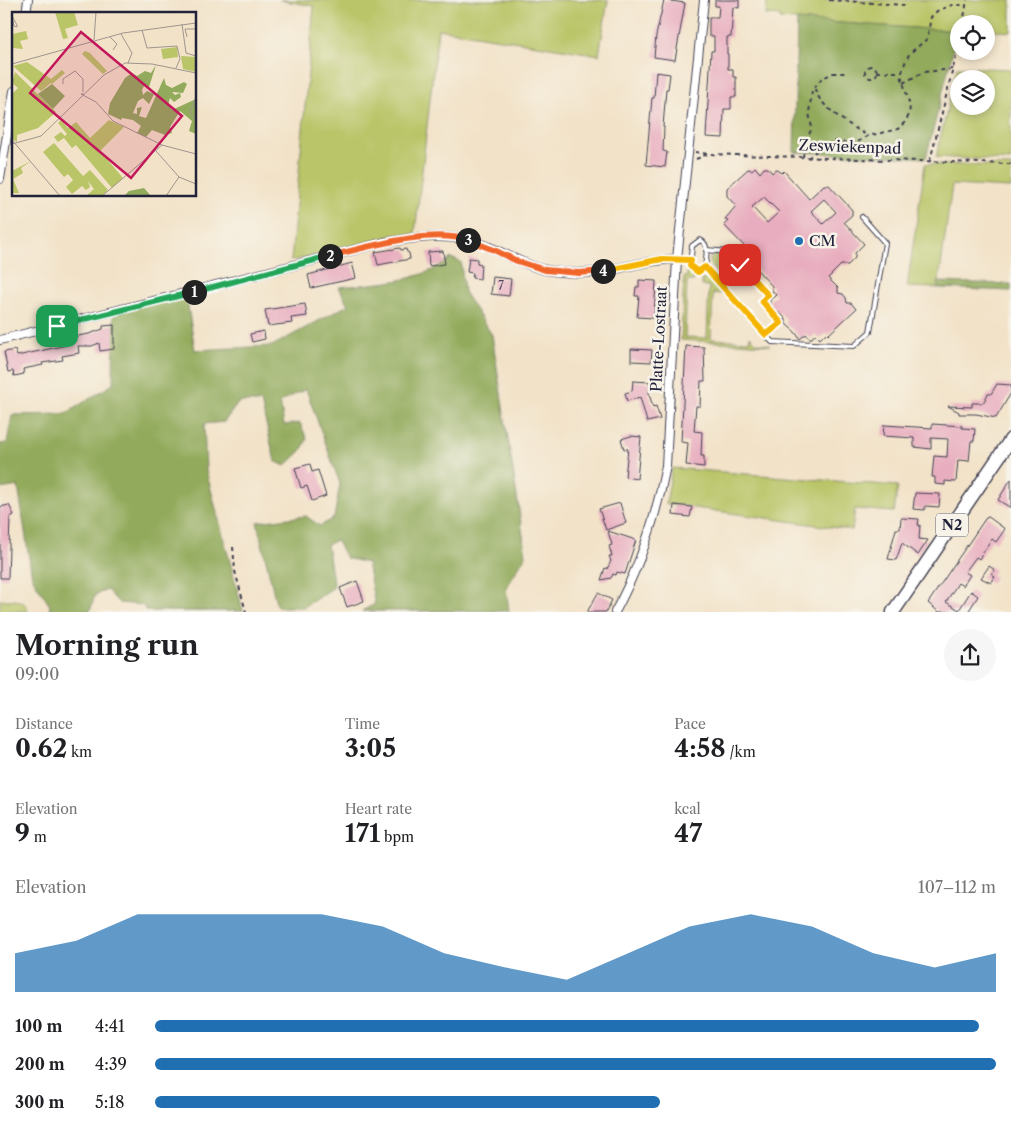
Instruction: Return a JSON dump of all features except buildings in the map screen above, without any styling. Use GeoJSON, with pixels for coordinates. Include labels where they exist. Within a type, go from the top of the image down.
{"type":"FeatureCollection","features":[{"type":"Feature","properties":{"kind":"main road","name":"N2"},"geometry":{"type":"LineString","coordinates":[[893,612],[1011,439]]}},
{"type":"Feature","properties":{"kind":"street","name":"Platte-Lostraat"},"geometry":{"type":"LineString","coordinates":[[615,612],[632,580],[660,499],[666,466],[678,259],[704,0]]}},
{"type":"Feature","properties":{"kind":"street"},"geometry":{"type":"LineString","coordinates":[[0,179],[12,104]]}},
{"type":"Feature","properties":{"kind":"street"},"geometry":{"type":"LineString","coordinates":[[0,340],[385,242],[441,236],[465,239],[545,270],[579,273],[612,270],[662,259],[678,259]]}},
{"type":"Feature","properties":{"kind":"lane"},"geometry":{"type":"LineString","coordinates":[[705,267],[698,272],[690,266],[692,246],[700,240],[707,246],[705,267],[772,342],[854,346],[870,332],[885,243],[862,217]]}},
{"type":"Feature","properties":{"kind":"lane"},"geometry":{"type":"LineString","coordinates":[[706,250],[742,253]]}},
{"type":"Feature","properties":{"kind":"lane"},"geometry":{"type":"LineString","coordinates":[[678,259],[691,260]]}},
{"type":"Feature","properties":{"kind":"path"},"geometry":{"type":"LineString","coordinates":[[829,0],[904,5],[905,0]]}},
{"type":"Feature","properties":{"kind":"path"},"geometry":{"type":"LineString","coordinates":[[964,15],[967,0]]}},
{"type":"Feature","properties":{"kind":"path"},"geometry":{"type":"LineString","coordinates":[[808,158],[820,148],[834,141],[854,144],[868,136],[898,129],[906,122],[910,106],[903,83],[902,72],[906,60],[910,53],[926,39],[931,17],[937,11],[952,5],[966,5]]}},
{"type":"Feature","properties":{"kind":"path"},"geometry":{"type":"LineString","coordinates":[[930,161],[955,60]]}},
{"type":"Feature","properties":{"kind":"path"},"geometry":{"type":"LineString","coordinates":[[871,66],[875,67],[877,72],[876,76],[872,78],[866,76],[865,72],[866,68],[871,66]]}},
{"type":"Feature","properties":{"kind":"path"},"geometry":{"type":"LineString","coordinates":[[903,83],[924,72],[953,69]]}},
{"type":"Feature","properties":{"kind":"path"},"geometry":{"type":"LineString","coordinates":[[877,72],[902,72]]}},
{"type":"Feature","properties":{"kind":"path"},"geometry":{"type":"LineString","coordinates":[[803,157],[812,128],[809,114],[812,91],[821,79],[833,73],[845,73]]}},
{"type":"Feature","properties":{"kind":"path"},"geometry":{"type":"LineString","coordinates":[[815,88],[824,103],[840,118],[868,136]]}},
{"type":"Feature","properties":{"kind":"path","name":"Zeswiekenpad"},"geometry":{"type":"LineString","coordinates":[[688,150],[708,154],[1011,164]]}},
{"type":"Feature","properties":{"kind":"path"},"geometry":{"type":"LineString","coordinates":[[693,159],[708,154]]}},
{"type":"Feature","properties":{"kind":"path"},"geometry":{"type":"LineString","coordinates":[[740,265],[768,295]]}},
{"type":"Feature","properties":{"kind":"path"},"geometry":{"type":"LineString","coordinates":[[772,292],[760,302],[781,323]]}},
{"type":"Feature","properties":{"kind":"path"},"geometry":{"type":"LineString","coordinates":[[766,335],[785,319]]}},
{"type":"Feature","properties":{"kind":"path"},"geometry":{"type":"LineString","coordinates":[[233,547],[235,571],[246,612]]}},
{"type":"Feature","properties":{"kind":"green space"},"geometry":{"type":"Polygon","coordinates":[[[280,0],[608,0],[599,55],[438,29],[415,233],[291,261],[314,6],[280,0]]]}},
{"type":"Feature","properties":{"kind":"green space"},"geometry":{"type":"Polygon","coordinates":[[[767,0],[1011,0],[1011,32],[995,31],[995,15],[950,15],[950,30],[780,19],[780,16],[766,15],[767,0]]]}},
{"type":"Feature","properties":{"kind":"green space"},"geometry":{"type":"Polygon","coordinates":[[[797,20],[950,30],[951,60],[926,158],[794,152],[797,20]]]}},
{"type":"Feature","properties":{"kind":"green space"},"geometry":{"type":"Polygon","coordinates":[[[957,67],[1011,69],[1011,161],[936,157],[950,97],[950,115],[995,115],[995,70],[956,70],[957,67]]]}},
{"type":"Feature","properties":{"kind":"green space"},"geometry":{"type":"Polygon","coordinates":[[[925,164],[1011,166],[1011,188],[952,185],[938,288],[907,287],[925,164]]]}},
{"type":"Feature","properties":{"kind":"green space"},"geometry":{"type":"Polygon","coordinates":[[[714,255],[740,257],[739,264],[734,258],[717,273],[710,264],[710,259],[714,255]]]}},
{"type":"Feature","properties":{"kind":"green space"},"geometry":{"type":"Polygon","coordinates":[[[451,258],[461,262],[464,292],[492,335],[526,555],[506,588],[509,611],[362,611],[375,604],[367,563],[346,558],[336,540],[327,545],[334,587],[304,607],[277,607],[257,522],[306,516],[320,526],[334,518],[340,484],[306,389],[280,402],[284,425],[300,423],[307,439],[301,451],[285,466],[275,461],[261,402],[239,402],[224,422],[204,424],[206,471],[243,611],[146,611],[143,605],[119,603],[107,590],[95,595],[90,611],[49,611],[50,606],[32,577],[18,486],[0,489],[0,444],[7,443],[12,415],[65,414],[113,384],[114,312],[186,294],[195,350],[272,346],[348,305],[339,287],[383,283],[412,277],[426,273],[451,258]]]}},
{"type":"Feature","properties":{"kind":"green space"},"geometry":{"type":"Polygon","coordinates":[[[687,271],[693,272],[694,281],[687,281],[685,337],[707,338],[709,286],[702,286],[702,279],[710,279],[720,291],[720,294],[713,293],[711,339],[749,341],[750,336],[757,343],[770,345],[681,340],[684,277],[687,277],[687,271]]]}},
{"type":"Feature","properties":{"kind":"green space"},"geometry":{"type":"Polygon","coordinates":[[[938,282],[1011,284],[1011,291],[938,288],[938,282]]]}},
{"type":"Feature","properties":{"kind":"green space"},"geometry":{"type":"Polygon","coordinates":[[[672,468],[898,486],[894,512],[855,509],[852,530],[666,504],[672,468]]]}},
{"type":"Feature","properties":{"kind":"green space"},"geometry":{"type":"Polygon","coordinates":[[[0,600],[21,602],[27,607],[28,611],[0,611],[0,600]]]}},
{"type":"Feature","properties":{"kind":"place","name":"CM"},"geometry":{"type":"Point","coordinates":[799,241]}},
{"type":"Feature","properties":{"kind":"route"},"geometry":{"type":"LineString","coordinates":[[57,326],[385,242],[441,236],[465,239],[517,261],[545,270],[579,273],[612,270],[662,259],[691,260],[690,266],[698,272],[705,267],[766,335],[781,323],[762,301],[768,295],[740,265]]}}]}
